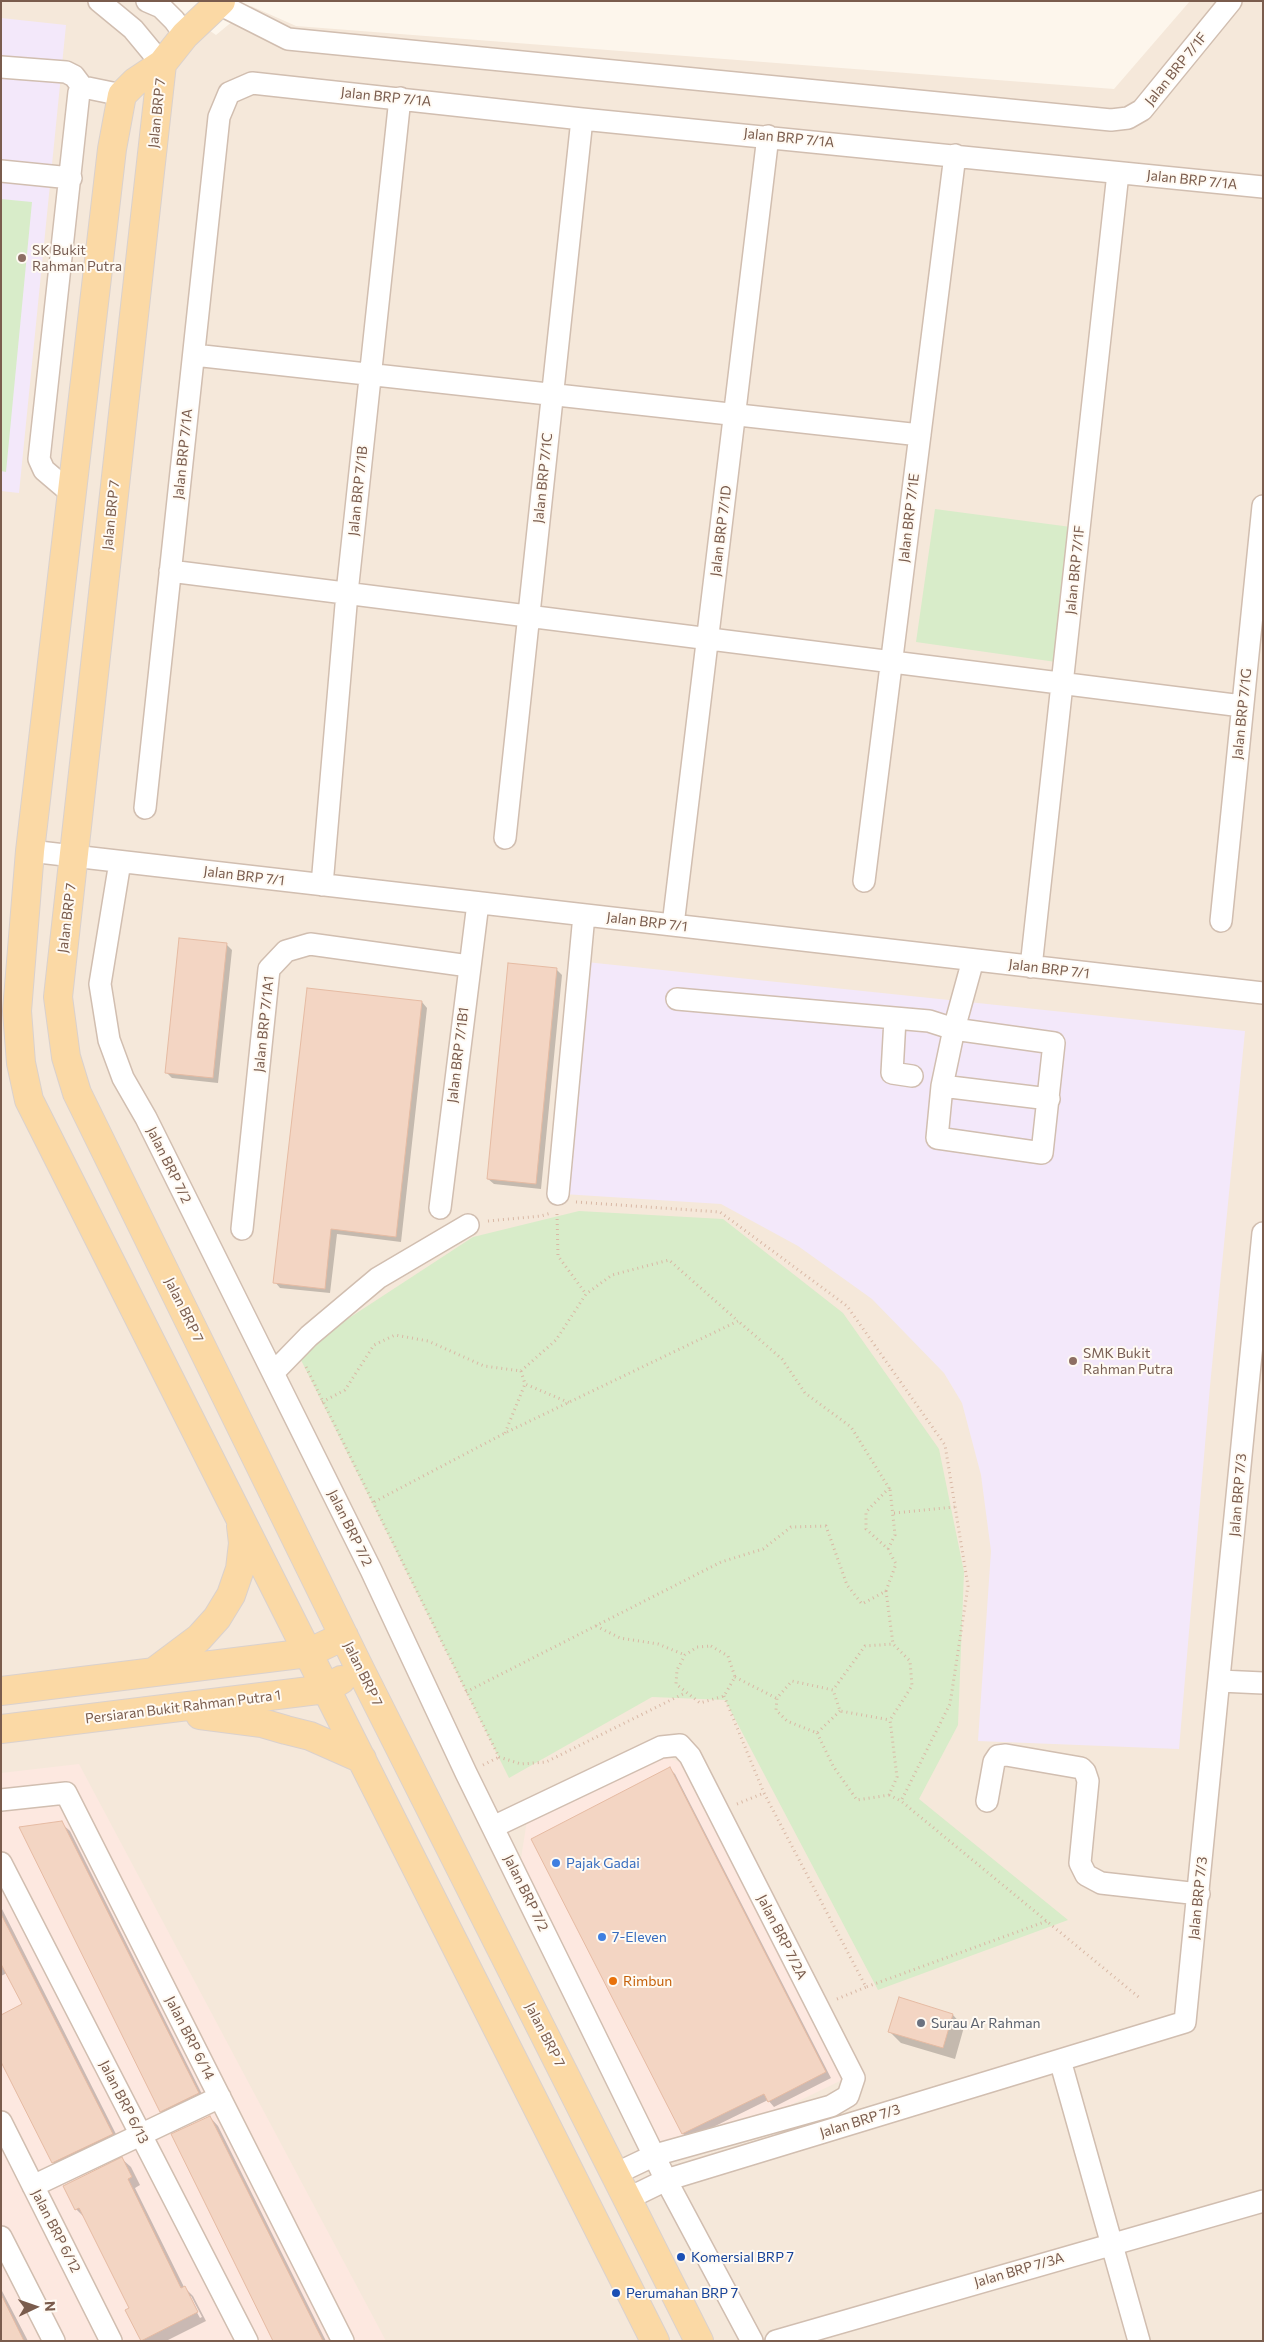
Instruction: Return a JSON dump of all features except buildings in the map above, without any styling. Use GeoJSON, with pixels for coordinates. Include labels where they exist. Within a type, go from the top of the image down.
{"type":"FeatureCollection","features":[{"type":"Feature","properties":{"kind":"main road"},"geometry":{"type":"LineString","coordinates":[[162,64],[185,35],[220,3]]}},
{"type":"Feature","properties":{"kind":"main road","name":"Jalan BRP 7"},"geometry":{"type":"LineString","coordinates":[[122,95],[135,82],[162,64]]}},
{"type":"Feature","properties":{"kind":"main road","name":"Jalan BRP 7"},"geometry":{"type":"LineString","coordinates":[[162,64],[58,997],[66,1057],[77,1093],[360,1669],[699,2341]]}},
{"type":"Feature","properties":{"kind":"main road"},"geometry":{"type":"LineString","coordinates":[[122,95],[112,149],[30,851],[17,1011],[22,1063],[29,1100],[655,2341]]}},
{"type":"Feature","properties":{"kind":"main road"},"geometry":{"type":"LineString","coordinates":[[154,1672],[199,1638],[217,1618],[231,1595],[240,1569],[243,1543],[240,1519]]}},
{"type":"Feature","properties":{"kind":"main road"},"geometry":{"type":"LineString","coordinates":[[1,1691],[308,1653],[344,1636]]}},
{"type":"Feature","properties":{"kind":"main road","name":"Persiaran Bukit Rahman Putra 1"},"geometry":{"type":"LineString","coordinates":[[1,1729],[326,1689],[360,1669]]}},
{"type":"Feature","properties":{"kind":"main road"},"geometry":{"type":"LineString","coordinates":[[146,1712],[218,1716],[262,1723],[310,1736],[362,1759]]}},
{"type":"Feature","properties":{"kind":"street"},"geometry":{"type":"LineString","coordinates":[[99,1],[134,29],[162,64]]}},
{"type":"Feature","properties":{"kind":"street"},"geometry":{"type":"LineString","coordinates":[[147,1],[160,7],[174,20],[185,35]]}},
{"type":"Feature","properties":{"kind":"street","name":"Jalan BRP 7/1F"},"geometry":{"type":"LineString","coordinates":[[220,3],[288,39],[1111,120],[1128,118],[1142,110],[1231,1]]}},
{"type":"Feature","properties":{"kind":"street"},"geometry":{"type":"LineString","coordinates":[[1,67],[66,72],[74,76],[82,88],[122,95]]}},
{"type":"Feature","properties":{"kind":"street","name":"Jalan BRP 7/1A"},"geometry":{"type":"LineString","coordinates":[[145,808],[219,117],[229,93],[252,83],[582,119],[768,136],[1263,187]]}},
{"type":"Feature","properties":{"kind":"street"},"geometry":{"type":"LineString","coordinates":[[71,493],[44,470],[39,459],[79,92],[82,88]]}},
{"type":"Feature","properties":{"kind":"street","name":"Jalan BRP 7/1B"},"geometry":{"type":"LineString","coordinates":[[322,885],[347,593],[400,98]]}},
{"type":"Feature","properties":{"kind":"street","name":"Jalan BRP 7/1C"},"geometry":{"type":"LineString","coordinates":[[505,838],[582,119]]}},
{"type":"Feature","properties":{"kind":"street","name":"Jalan BRP 7/1D"},"geometry":{"type":"LineString","coordinates":[[673,925],[768,136]]}},
{"type":"Feature","properties":{"kind":"street","name":"Jalan BRP 7/1E"},"geometry":{"type":"LineString","coordinates":[[864,881],[955,155]]}},
{"type":"Feature","properties":{"kind":"street"},"geometry":{"type":"LineString","coordinates":[[1,171],[71,178]]}},
{"type":"Feature","properties":{"kind":"street","name":"Jalan BRP 7/1F"},"geometry":{"type":"LineString","coordinates":[[1031,967],[1118,173]]}},
{"type":"Feature","properties":{"kind":"street"},"geometry":{"type":"LineString","coordinates":[[194,354],[920,435]]}},
{"type":"Feature","properties":{"kind":"street","name":"Jalan BRP 7/1G"},"geometry":{"type":"LineString","coordinates":[[1221,921],[1242,706],[1256,646],[1263,506]]}},
{"type":"Feature","properties":{"kind":"street"},"geometry":{"type":"LineString","coordinates":[[170,571],[1242,706]]}},
{"type":"Feature","properties":{"kind":"street","name":"Jalan BRP 7/1"},"geometry":{"type":"LineString","coordinates":[[30,851],[1263,993]]}},
{"type":"Feature","properties":{"kind":"street","name":"Jalan BRP 7/2"},"geometry":{"type":"LineString","coordinates":[[120,862],[100,984],[109,1040],[123,1078],[146,1118],[371,1570],[493,1827],[666,2180],[752,2341]]}},
{"type":"Feature","properties":{"kind":"street","name":"Jalan BRP 7/1B1"},"geometry":{"type":"LineString","coordinates":[[440,1208],[478,903]]}},
{"type":"Feature","properties":{"kind":"street"},"geometry":{"type":"LineString","coordinates":[[558,1194],[584,915]]}},
{"type":"Feature","properties":{"kind":"street","name":"Jalan BRP 7/1A1"},"geometry":{"type":"LineString","coordinates":[[242,1229],[269,968],[286,951],[310,944],[470,966]]}},
{"type":"Feature","properties":{"kind":"street"},"geometry":{"type":"LineString","coordinates":[[677,999],[929,1022],[954,1029],[1054,1042],[1042,1153],[937,1138],[942,1086],[954,1029],[973,960]]}},
{"type":"Feature","properties":{"kind":"street"},"geometry":{"type":"LineString","coordinates":[[895,1019],[892,1073],[912,1076]]}},
{"type":"Feature","properties":{"kind":"street"},"geometry":{"type":"LineString","coordinates":[[942,1086],[1049,1099]]}},
{"type":"Feature","properties":{"kind":"street"},"geometry":{"type":"LineString","coordinates":[[273,1373],[297,1348],[378,1278],[468,1226]]}},
{"type":"Feature","properties":{"kind":"street","name":"Jalan BRP 7/3"},"geometry":{"type":"LineString","coordinates":[[627,2198],[666,2180],[1186,2022],[1263,1233]]}},
{"type":"Feature","properties":{"kind":"street"},"geometry":{"type":"LineString","coordinates":[[1220,1680],[1263,1683]]}},
{"type":"Feature","properties":{"kind":"street","name":"Jalan BRP 7/2A"},"geometry":{"type":"LineString","coordinates":[[493,1827],[662,1747],[680,1744],[690,1756],[854,2078],[848,2096],[831,2106],[655,2155],[615,2174]]}},
{"type":"Feature","properties":{"kind":"street"},"geometry":{"type":"LineString","coordinates":[[987,1801],[994,1762],[998,1756],[1006,1755],[1081,1768],[1085,1772],[1088,1781],[1080,1863],[1086,1875],[1101,1882],[1199,1894]]}},
{"type":"Feature","properties":{"kind":"street","name":"Jalan BRP 6/14"},"geometry":{"type":"LineString","coordinates":[[1,1800],[66,1793],[343,2341]]}},
{"type":"Feature","properties":{"kind":"street","name":"Jalan BRP 6/13"},"geometry":{"type":"LineString","coordinates":[[1,1863],[246,2341]]}},
{"type":"Feature","properties":{"kind":"street"},"geometry":{"type":"LineString","coordinates":[[1060,2060],[1110,2244],[1139,2341]]}},
{"type":"Feature","properties":{"kind":"street"},"geometry":{"type":"LineString","coordinates":[[33,2186],[220,2098]]}},
{"type":"Feature","properties":{"kind":"street","name":"Jalan BRP 6/12"},"geometry":{"type":"LineString","coordinates":[[1,2122],[111,2341]]}},
{"type":"Feature","properties":{"kind":"street","name":"Jalan BRP 7/3A"},"geometry":{"type":"LineString","coordinates":[[776,2341],[1263,2200]]}},
{"type":"Feature","properties":{"kind":"street"},"geometry":{"type":"LineString","coordinates":[[1,2237],[54,2341]]}},
{"type":"Feature","properties":{"kind":"path"},"geometry":{"type":"LineString","coordinates":[[558,1194],[558,1200],[720,1212],[846,1306],[945,1445],[968,1586],[950,1704],[901,1801]]}},
{"type":"Feature","properties":{"kind":"path"},"geometry":{"type":"LineString","coordinates":[[468,1226],[482,1221],[542,1216],[551,1213],[556,1207],[558,1256],[586,1294]]}},
{"type":"Feature","properties":{"kind":"path"},"geometry":{"type":"LineString","coordinates":[[322,1402],[345,1390],[374,1345],[395,1335],[428,1341],[484,1366],[521,1371],[556,1340],[586,1294],[612,1275],[669,1260],[782,1359],[805,1393],[851,1427],[890,1488],[895,1535],[888,1549]]}},
{"type":"Feature","properties":{"kind":"path"},"geometry":{"type":"LineString","coordinates":[[372,1503],[505,1433],[738,1321]]}},
{"type":"Feature","properties":{"kind":"path"},"geometry":{"type":"LineString","coordinates":[[297,1348],[499,1758],[521,1764],[546,1762],[686,1693]]}},
{"type":"Feature","properties":{"kind":"path"},"geometry":{"type":"LineString","coordinates":[[505,1433],[525,1384],[521,1371]]}},
{"type":"Feature","properties":{"kind":"path"},"geometry":{"type":"LineString","coordinates":[[525,1384],[570,1403]]}},
{"type":"Feature","properties":{"kind":"path"},"geometry":{"type":"LineString","coordinates":[[889,1795],[897,1777],[890,1720],[912,1686],[910,1660],[893,1644],[886,1591],[896,1564],[888,1549],[866,1529],[866,1512],[890,1488]]}},
{"type":"Feature","properties":{"kind":"path"},"geometry":{"type":"LineString","coordinates":[[894,1513],[955,1507]]}},
{"type":"Feature","properties":{"kind":"path"},"geometry":{"type":"LineString","coordinates":[[466,1692],[721,1562],[763,1549],[791,1527],[826,1526],[847,1585],[862,1604],[886,1591]]}},
{"type":"Feature","properties":{"kind":"path"},"geometry":{"type":"LineString","coordinates":[[596,1626],[620,1638],[658,1644],[684,1655]]}},
{"type":"Feature","properties":{"kind":"path"},"geometry":{"type":"LineString","coordinates":[[833,1690],[865,1646],[893,1644]]}},
{"type":"Feature","properties":{"kind":"path"},"geometry":{"type":"LineString","coordinates":[[711,1646],[728,1656],[734,1677],[724,1696],[700,1703],[676,1684],[677,1670],[684,1655],[697,1647],[711,1646]]}},
{"type":"Feature","properties":{"kind":"path"},"geometry":{"type":"LineString","coordinates":[[734,1677],[777,1698]]}},
{"type":"Feature","properties":{"kind":"path"},"geometry":{"type":"LineString","coordinates":[[833,1690],[792,1681],[777,1698],[776,1710],[787,1721],[817,1733],[833,1766],[857,1800],[889,1795],[901,1801],[1141,1999]]}},
{"type":"Feature","properties":{"kind":"path"},"geometry":{"type":"LineString","coordinates":[[833,1690],[840,1711]]}},
{"type":"Feature","properties":{"kind":"path"},"geometry":{"type":"LineString","coordinates":[[724,1696],[764,1793],[866,1987]]}},
{"type":"Feature","properties":{"kind":"path"},"geometry":{"type":"LineString","coordinates":[[840,1711],[890,1720]]}},
{"type":"Feature","properties":{"kind":"path"},"geometry":{"type":"LineString","coordinates":[[817,1733],[840,1711]]}},
{"type":"Feature","properties":{"kind":"path"},"geometry":{"type":"LineString","coordinates":[[719,1812],[764,1793]]}},
{"type":"Feature","properties":{"kind":"path"},"geometry":{"type":"LineString","coordinates":[[818,2007],[866,1987],[1047,1921]]}},
{"type":"Feature","properties":{"kind":"shaded area"},"geometry":{"type":"Polygon","coordinates":[[[1,1],[167,1],[216,35],[251,6],[296,26],[1114,89],[1190,1],[1263,1],[1263,2341],[1,2341],[1,1]]]}},
{"type":"Feature","properties":{"kind":"shaded area","name":"SK Bukit Rahman Putra"},"geometry":{"type":"Polygon","coordinates":[[[1,18],[66,25],[19,493],[1,491],[1,18]]]}},
{"type":"Feature","properties":{"kind":"shaded area","name":"SMK Bukit Rahman Putra"},"geometry":{"type":"Polygon","coordinates":[[[586,962],[1245,1031],[1210,1386],[1179,1749],[978,1741],[991,1551],[981,1475],[962,1403],[944,1373],[872,1299],[798,1246],[721,1204],[563,1194],[586,962]]]}},
{"type":"Feature","properties":{"kind":"shaded area"},"geometry":{"type":"Polygon","coordinates":[[[662,1756],[684,1763],[844,2079],[774,2113],[660,2146],[520,1865],[527,1820],[662,1756]]]}},
{"type":"Feature","properties":{"kind":"shaded area"},"geometry":{"type":"Polygon","coordinates":[[[79,1764],[386,2341],[1,2341],[1,1773],[79,1764]]]}},
{"type":"Feature","properties":{"kind":"green space"},"geometry":{"type":"Polygon","coordinates":[[[1,199],[32,202],[6,472],[1,471],[1,199]]]}},
{"type":"Feature","properties":{"kind":"green space"},"geometry":{"type":"Polygon","coordinates":[[[935,509],[1071,527],[1056,662],[916,642],[935,509]]]}},
{"type":"Feature","properties":{"kind":"green space"},"geometry":{"type":"Polygon","coordinates":[[[579,1211],[723,1219],[843,1313],[939,1449],[964,1572],[958,1725],[919,1799],[1068,1920],[878,1990],[725,1700],[652,1697],[509,1778],[297,1352],[473,1237],[579,1211]]]}},
{"type":"Feature","properties":{"kind":"place","name":"SK Bukit Rahman Putra"},"geometry":{"type":"Point","coordinates":[22,258]}},
{"type":"Feature","properties":{"kind":"place","name":"SMK Bukit Rahman Putra"},"geometry":{"type":"Point","coordinates":[1073,1361]}},
{"type":"Feature","properties":{"kind":"place","name":"Pajak Gadai"},"geometry":{"type":"Point","coordinates":[556,1863]}},
{"type":"Feature","properties":{"kind":"place","name":"7-Eleven"},"geometry":{"type":"Point","coordinates":[602,1937]}},
{"type":"Feature","properties":{"kind":"place","name":"Rimbun"},"geometry":{"type":"Point","coordinates":[613,1981]}},
{"type":"Feature","properties":{"kind":"place","name":"Surau Ar Rahman"},"geometry":{"type":"Point","coordinates":[921,2023]}},
{"type":"Feature","properties":{"kind":"place","name":"Komersial BRP 7"},"geometry":{"type":"Point","coordinates":[681,2257]}},
{"type":"Feature","properties":{"kind":"place","name":"Perumahan BRP 7"},"geometry":{"type":"Point","coordinates":[616,2293]}}]}
